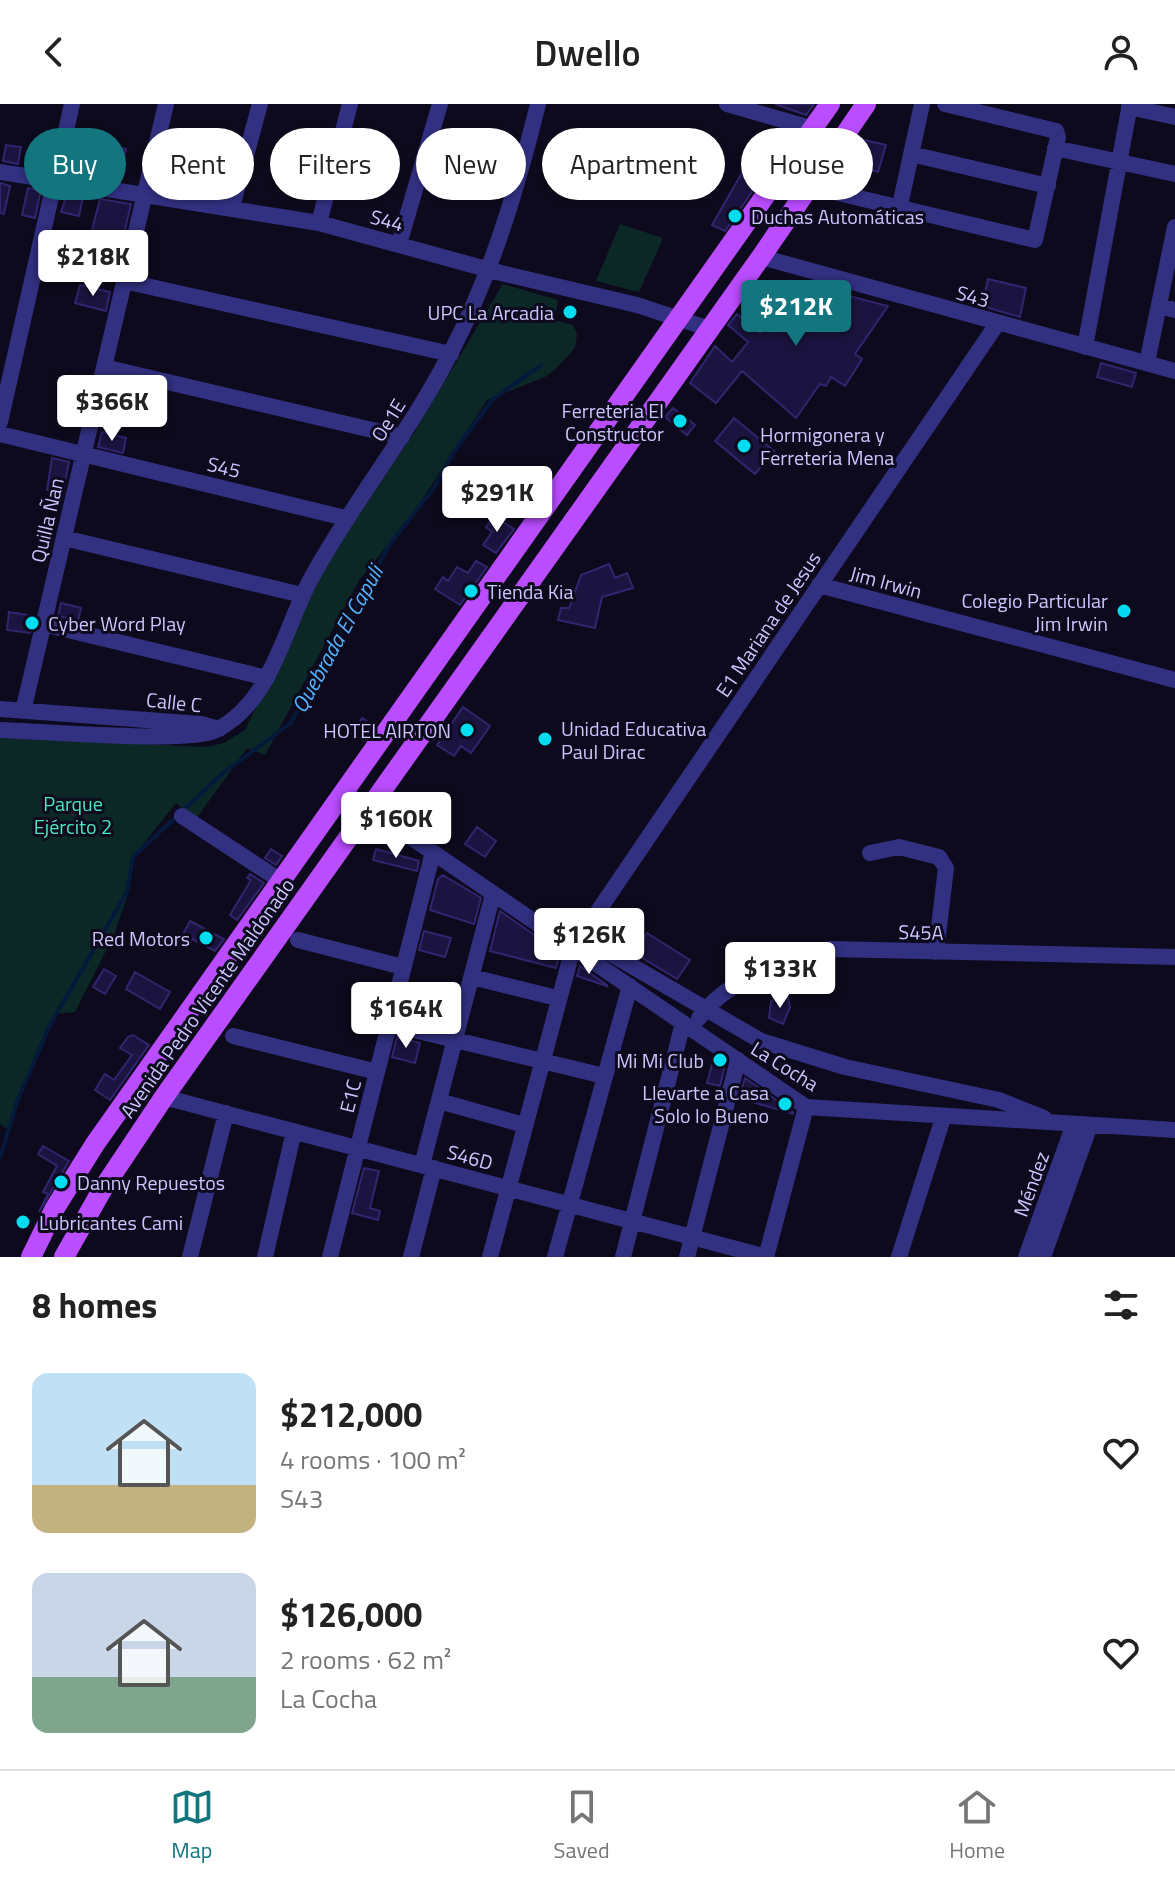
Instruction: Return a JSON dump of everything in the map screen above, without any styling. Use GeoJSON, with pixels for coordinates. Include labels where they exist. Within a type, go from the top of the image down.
{"type":"FeatureCollection","features":[{"type":"Feature","properties":{"kind":"main road","name":"Avenida Pedro Vicente Maldonado"},"geometry":{"type":"LineString","coordinates":[[815,128],[830,104]]}},
{"type":"Feature","properties":{"kind":"main road","name":"Avenida Pedro Vicente Maldonado"},"geometry":{"type":"LineString","coordinates":[[849,128],[866,104]]}},
{"type":"Feature","properties":{"kind":"main road","name":"Avenida Pedro Vicente Maldonado"},"geometry":{"type":"LineString","coordinates":[[31,1257],[55,1208],[95,1144],[764,200]]}},
{"type":"Feature","properties":{"kind":"main road","name":"Avenida Pedro Vicente Maldonado"},"geometry":{"type":"LineString","coordinates":[[64,1257],[102,1190],[164,1097],[800,200]]}},
{"type":"Feature","properties":{"kind":"street"},"geometry":{"type":"LineString","coordinates":[[67,128],[72,104]]}},
{"type":"Feature","properties":{"kind":"street","name":"Quilla Ñan"},"geometry":{"type":"LineString","coordinates":[[160,128],[166,104]]}},
{"type":"Feature","properties":{"kind":"street"},"geometry":{"type":"LineString","coordinates":[[232,207],[260,104]]}},
{"type":"Feature","properties":{"kind":"street"},"geometry":{"type":"LineString","coordinates":[[319,223],[350,104]]}},
{"type":"Feature","properties":{"kind":"street"},"geometry":{"type":"LineString","coordinates":[[399,244],[440,104]]}},
{"type":"Feature","properties":{"kind":"street","name":"Oe1E"},"geometry":{"type":"LineString","coordinates":[[219,729],[244,712],[267,678],[302,595],[345,518],[402,437],[451,354],[488,268],[521,171],[538,104]]}},
{"type":"Feature","properties":{"kind":"street"},"geometry":{"type":"LineString","coordinates":[[727,104],[775,110],[812,128]]}},
{"type":"Feature","properties":{"kind":"street"},"geometry":{"type":"LineString","coordinates":[[899,210],[922,104]]}},
{"type":"Feature","properties":{"kind":"street"},"geometry":{"type":"LineString","coordinates":[[945,104],[1118,162],[1175,174]]}},
{"type":"Feature","properties":{"kind":"street"},"geometry":{"type":"LineString","coordinates":[[1085,347],[1130,106],[1175,117]]}},
{"type":"Feature","properties":{"kind":"street"},"geometry":{"type":"LineString","coordinates":[[862,200],[1035,240],[1056,140]]}},
{"type":"Feature","properties":{"kind":"street"},"geometry":{"type":"LineString","coordinates":[[911,154],[1048,186]]}},
{"type":"Feature","properties":{"kind":"street","name":"S44"},"geometry":{"type":"LineString","coordinates":[[0,172],[24,175]]}},
{"type":"Feature","properties":{"kind":"street"},"geometry":{"type":"LineString","coordinates":[[0,422],[51,200]]}},
{"type":"Feature","properties":{"kind":"street","name":"Quilla Ñan"},"geometry":{"type":"LineString","coordinates":[[23,711],[143,200]]}},
{"type":"Feature","properties":{"kind":"street","name":"S44"},"geometry":{"type":"LineString","coordinates":[[188,200],[319,223],[680,318],[710,329]]}},
{"type":"Feature","properties":{"kind":"street"},"geometry":{"type":"LineString","coordinates":[[1147,363],[1167,308],[1175,227]]}},
{"type":"Feature","properties":{"kind":"street","name":"S43"},"geometry":{"type":"LineString","coordinates":[[761,257],[1175,371]]}},
{"type":"Feature","properties":{"kind":"street"},"geometry":{"type":"LineString","coordinates":[[124,281],[451,354]]}},
{"type":"Feature","properties":{"kind":"street","name":"E1 Mariana de Jesus"},"geometry":{"type":"LineString","coordinates":[[490,1257],[557,998],[573,948],[997,324]]}},
{"type":"Feature","properties":{"kind":"street"},"geometry":{"type":"LineString","coordinates":[[104,367],[402,437]]}},
{"type":"Feature","properties":{"kind":"street","name":"S45"},"geometry":{"type":"LineString","coordinates":[[0,434],[345,518]]}},
{"type":"Feature","properties":{"kind":"street"},"geometry":{"type":"LineString","coordinates":[[64,538],[302,595]]}},
{"type":"Feature","properties":{"kind":"street","name":"Jim Irwin"},"geometry":{"type":"LineString","coordinates":[[819,585],[1175,680]]}},
{"type":"Feature","properties":{"kind":"street"},"geometry":{"type":"LineString","coordinates":[[43,624],[267,678]]}},
{"type":"Feature","properties":{"kind":"street","name":"Calle C"},"geometry":{"type":"LineString","coordinates":[[0,709],[201,724],[219,729]]}},
{"type":"Feature","properties":{"kind":"street","name":"Calle C"},"geometry":{"type":"LineString","coordinates":[[0,730],[202,736],[219,729]]}},
{"type":"Feature","properties":{"kind":"street","name":"La Cocha"},"geometry":{"type":"LineString","coordinates":[[343,791],[806,1107],[943,1118],[1175,1130]]}},
{"type":"Feature","properties":{"kind":"street"},"geometry":{"type":"LineString","coordinates":[[182,816],[281,881]]}},
{"type":"Feature","properties":{"kind":"street"},"geometry":{"type":"LineString","coordinates":[[870,853],[899,847],[939,857],[946,868],[936,952]]}},
{"type":"Feature","properties":{"kind":"street","name":"E1C"},"geometry":{"type":"LineString","coordinates":[[330,1257],[433,852]]}},
{"type":"Feature","properties":{"kind":"street"},"geometry":{"type":"LineString","coordinates":[[411,1257],[439,1101],[493,894]]}},
{"type":"Feature","properties":{"kind":"street"},"geometry":{"type":"LineString","coordinates":[[298,940],[403,967]]}},
{"type":"Feature","properties":{"kind":"street","name":"La Cocha"},"geometry":{"type":"LineString","coordinates":[[573,948],[606,951],[761,1041],[845,1067],[999,1100],[1074,1124]]}},
{"type":"Feature","properties":{"kind":"street","name":"S45A"},"geometry":{"type":"LineString","coordinates":[[687,1026],[751,976],[792,959],[831,949],[1175,957]]}},
{"type":"Feature","properties":{"kind":"street"},"geometry":{"type":"LineString","coordinates":[[472,977],[557,998]]}},
{"type":"Feature","properties":{"kind":"street"},"geometry":{"type":"LineString","coordinates":[[555,1257],[630,986]]}},
{"type":"Feature","properties":{"kind":"street"},"geometry":{"type":"LineString","coordinates":[[389,1024],[604,1076]]}},
{"type":"Feature","properties":{"kind":"street"},"geometry":{"type":"LineString","coordinates":[[623,1257],[687,1026]]}},
{"type":"Feature","properties":{"kind":"street"},"geometry":{"type":"LineString","coordinates":[[233,1036],[377,1072]]}},
{"type":"Feature","properties":{"kind":"street"},"geometry":{"type":"LineString","coordinates":[[687,1257],[738,1060]]}},
{"type":"Feature","properties":{"kind":"street","name":"S46D"},"geometry":{"type":"LineString","coordinates":[[164,1097],[766,1257]]}},
{"type":"Feature","properties":{"kind":"street"},"geometry":{"type":"LineString","coordinates":[[439,1101],[524,1125]]}},
{"type":"Feature","properties":{"kind":"street"},"geometry":{"type":"LineString","coordinates":[[766,1257],[806,1107]]}},
{"type":"Feature","properties":{"kind":"street"},"geometry":{"type":"LineString","coordinates":[[190,1257],[226,1113]]}},
{"type":"Feature","properties":{"kind":"street"},"geometry":{"type":"LineString","coordinates":[[899,1257],[943,1118]]}},
{"type":"Feature","properties":{"kind":"street","name":"Méndez"},"geometry":{"type":"LineString","coordinates":[[1026,1257],[1074,1124]]}},
{"type":"Feature","properties":{"kind":"street","name":"Méndez"},"geometry":{"type":"LineString","coordinates":[[1043,1257],[1074,1124]]}},
{"type":"Feature","properties":{"kind":"street"},"geometry":{"type":"LineString","coordinates":[[265,1257],[294,1131]]}},
{"type":"Feature","properties":{"kind":"green space"},"geometry":{"type":"Polygon","coordinates":[[[620,224],[663,238],[639,292],[596,281],[620,224]]]}},
{"type":"Feature","properties":{"kind":"green space","name":"Parque Ejército 2"},"geometry":{"type":"Polygon","coordinates":[[[503,284],[558,300],[554,320],[573,325],[577,334],[575,348],[545,377],[487,400],[410,518],[360,579],[265,755],[247,748],[196,819],[176,803],[133,857],[127,897],[114,935],[75,1012],[57,1014],[18,1099],[9,1130],[0,1124],[0,738],[206,747],[224,743],[245,730],[348,521],[409,441],[503,284]]]}},
{"type":"Feature","properties":{"kind":"building"},"geometry":{"type":"Polygon","coordinates":[[[775,104],[814,104],[806,115],[775,104]]]}},
{"type":"Feature","properties":{"kind":"building"},"geometry":{"type":"Polygon","coordinates":[[[873,142],[886,145],[878,172],[873,171],[873,142]]]}},
{"type":"Feature","properties":{"kind":"building"},"geometry":{"type":"Polygon","coordinates":[[[6,145],[21,147],[18,164],[3,161],[6,145]]]}},
{"type":"Feature","properties":{"kind":"building"},"geometry":{"type":"Polygon","coordinates":[[[741,175],[741,200],[746,200],[725,231],[712,225],[741,175]]]}},
{"type":"Feature","properties":{"kind":"building"},"geometry":{"type":"Polygon","coordinates":[[[0,183],[10,186],[4,214],[0,213],[0,183]]]}},
{"type":"Feature","properties":{"kind":"building"},"geometry":{"type":"Polygon","coordinates":[[[25,200],[39,200],[35,218],[22,215],[25,200]]]}},
{"type":"Feature","properties":{"kind":"building"},"geometry":{"type":"Polygon","coordinates":[[[65,200],[82,200],[79,216],[61,212],[65,200]]]}},
{"type":"Feature","properties":{"kind":"building"},"geometry":{"type":"Polygon","coordinates":[[[100,200],[131,204],[123,238],[92,230],[100,200]]]}},
{"type":"Feature","properties":{"kind":"building"},"geometry":{"type":"Polygon","coordinates":[[[988,279],[1026,288],[1020,317],[982,306],[988,279]]]}},
{"type":"Feature","properties":{"kind":"building"},"geometry":{"type":"Polygon","coordinates":[[[803,284],[888,306],[855,354],[862,359],[845,386],[831,377],[826,386],[820,384],[796,418],[742,371],[716,403],[690,383],[715,346],[732,362],[748,342],[728,325],[737,314],[760,333],[803,284]]]}},
{"type":"Feature","properties":{"kind":"building"},"geometry":{"type":"Polygon","coordinates":[[[80,285],[110,292],[106,311],[75,303],[80,285]]]}},
{"type":"Feature","properties":{"kind":"building"},"geometry":{"type":"Polygon","coordinates":[[[1101,363],[1136,373],[1132,387],[1097,377],[1101,363]]]}},
{"type":"Feature","properties":{"kind":"building","name":"Ferreteria El Constructor"},"geometry":{"type":"Polygon","coordinates":[[[673,408],[695,425],[687,435],[665,417],[673,408]]]}},
{"type":"Feature","properties":{"kind":"building","name":"Hormigonera y Ferreteria Mena"},"geometry":{"type":"Polygon","coordinates":[[[734,418],[774,451],[755,474],[715,441],[734,418]]]}},
{"type":"Feature","properties":{"kind":"building"},"geometry":{"type":"Polygon","coordinates":[[[102,432],[126,438],[123,453],[98,447],[102,432]]]}},
{"type":"Feature","properties":{"kind":"building"},"geometry":{"type":"Polygon","coordinates":[[[52,458],[69,462],[63,493],[47,490],[52,458]]]}},
{"type":"Feature","properties":{"kind":"building"},"geometry":{"type":"Polygon","coordinates":[[[494,516],[514,529],[496,553],[483,545],[492,532],[486,527],[494,516]]]}},
{"type":"Feature","properties":{"kind":"building"},"geometry":{"type":"Polygon","coordinates":[[[476,561],[487,567],[460,605],[435,589],[443,577],[448,581],[457,567],[468,573],[476,561]]]}},
{"type":"Feature","properties":{"kind":"building"},"geometry":{"type":"Polygon","coordinates":[[[609,564],[615,578],[627,573],[633,588],[602,597],[595,628],[558,620],[561,608],[569,608],[581,575],[609,564]]]}},
{"type":"Feature","properties":{"kind":"building"},"geometry":{"type":"Polygon","coordinates":[[[61,603],[81,608],[78,621],[58,616],[61,603]]]}},
{"type":"Feature","properties":{"kind":"building"},"geometry":{"type":"Polygon","coordinates":[[[9,612],[34,616],[30,633],[7,630],[9,612]]]}},
{"type":"Feature","properties":{"kind":"building","name":"HOTEL AIRTON"},"geometry":{"type":"Polygon","coordinates":[[[463,707],[490,726],[471,753],[461,746],[454,756],[437,745],[463,707]]]}},
{"type":"Feature","properties":{"kind":"building"},"geometry":{"type":"Polygon","coordinates":[[[362,718],[375,726],[364,741],[352,733],[362,718]]]}},
{"type":"Feature","properties":{"kind":"building"},"geometry":{"type":"Polygon","coordinates":[[[477,827],[496,841],[485,857],[465,844],[477,827]]]}},
{"type":"Feature","properties":{"kind":"building"},"geometry":{"type":"Polygon","coordinates":[[[271,849],[282,856],[276,865],[265,858],[271,849]]]}},
{"type":"Feature","properties":{"kind":"building"},"geometry":{"type":"Polygon","coordinates":[[[376,849],[419,861],[417,871],[373,860],[376,849]]]}},
{"type":"Feature","properties":{"kind":"building"},"geometry":{"type":"Polygon","coordinates":[[[250,874],[264,883],[237,920],[230,915],[251,880],[247,878],[250,874]]]}},
{"type":"Feature","properties":{"kind":"building"},"geometry":{"type":"Polygon","coordinates":[[[443,875],[481,898],[474,924],[430,910],[438,879],[443,875]]]}},
{"type":"Feature","properties":{"kind":"building"},"geometry":{"type":"Polygon","coordinates":[[[500,911],[560,953],[556,968],[490,951],[500,911]]]}},
{"type":"Feature","properties":{"kind":"building","name":"Red Motors"},"geometry":{"type":"Polygon","coordinates":[[[190,921],[224,939],[215,951],[183,934],[190,921]]]}},
{"type":"Feature","properties":{"kind":"building"},"geometry":{"type":"Polygon","coordinates":[[[424,931],[451,938],[445,957],[419,950],[424,931]]]}},
{"type":"Feature","properties":{"kind":"building"},"geometry":{"type":"Polygon","coordinates":[[[647,933],[690,960],[677,979],[634,953],[647,933]]]}},
{"type":"Feature","properties":{"kind":"building"},"geometry":{"type":"Polygon","coordinates":[[[580,966],[607,985],[607,986],[577,976],[580,966]]]}},
{"type":"Feature","properties":{"kind":"building"},"geometry":{"type":"Polygon","coordinates":[[[104,969],[116,976],[105,994],[93,987],[104,969]]]}},
{"type":"Feature","properties":{"kind":"building"},"geometry":{"type":"Polygon","coordinates":[[[135,972],[170,992],[160,1009],[126,989],[135,972]]]}},
{"type":"Feature","properties":{"kind":"building"},"geometry":{"type":"Polygon","coordinates":[[[788,997],[790,1007],[783,1024],[769,1018],[771,1001],[788,997]]]}},
{"type":"Feature","properties":{"kind":"building"},"geometry":{"type":"Polygon","coordinates":[[[133,1035],[149,1045],[110,1100],[95,1090],[105,1074],[114,1080],[132,1055],[120,1048],[133,1035]]]}},
{"type":"Feature","properties":{"kind":"building"},"geometry":{"type":"Polygon","coordinates":[[[397,1037],[420,1043],[415,1063],[392,1057],[397,1037]]]}},
{"type":"Feature","properties":{"kind":"building"},"geometry":{"type":"Polygon","coordinates":[[[714,1057],[725,1065],[720,1086],[707,1083],[714,1057]]]}},
{"type":"Feature","properties":{"kind":"building"},"geometry":{"type":"Polygon","coordinates":[[[745,1078],[793,1112],[793,1114],[739,1098],[745,1078]]]}},
{"type":"Feature","properties":{"kind":"building"},"geometry":{"type":"Polygon","coordinates":[[[43,1146],[69,1161],[39,1212],[48,1194],[43,1192],[57,1166],[38,1154],[43,1146]]]}},
{"type":"Feature","properties":{"kind":"building"},"geometry":{"type":"Polygon","coordinates":[[[364,1168],[379,1171],[370,1208],[380,1211],[378,1220],[352,1213],[364,1168]]]}},
{"type":"Feature","properties":{"kind":"waterway","name":"Quebrada El Capuli"},"geometry":{"type":"LineString","coordinates":[[0,1158],[18,1099],[50,1025],[127,892],[133,857],[223,773],[291,723],[390,544],[433,489],[455,450],[492,400],[541,365]]}},
{"type":"Feature","properties":{"kind":"place","name":"Duchas Automáticas"},"geometry":{"type":"Point","coordinates":[735,216]}},
{"type":"Feature","properties":{"kind":"place","name":"UPC La Arcadia"},"geometry":{"type":"Point","coordinates":[570,312]}},
{"type":"Feature","properties":{"kind":"place","name":"Ferreteria El Constructor"},"geometry":{"type":"Point","coordinates":[680,421]}},
{"type":"Feature","properties":{"kind":"place","name":"Hormigonera y Ferreteria Mena"},"geometry":{"type":"Point","coordinates":[744,446]}},
{"type":"Feature","properties":{"kind":"place","name":"Tienda Kia"},"geometry":{"type":"Point","coordinates":[471,591]}},
{"type":"Feature","properties":{"kind":"place","name":"Colegio Particular Jim Irwin"},"geometry":{"type":"Point","coordinates":[1124,611]}},
{"type":"Feature","properties":{"kind":"place","name":"Cyber Word Play"},"geometry":{"type":"Point","coordinates":[32,623]}},
{"type":"Feature","properties":{"kind":"place","name":"HOTEL AIRTON"},"geometry":{"type":"Point","coordinates":[467,730]}},
{"type":"Feature","properties":{"kind":"place","name":"Unidad Educativa Paul Dirac"},"geometry":{"type":"Point","coordinates":[545,739]}},
{"type":"Feature","properties":{"kind":"place","name":"Red Motors"},"geometry":{"type":"Point","coordinates":[206,938]}},
{"type":"Feature","properties":{"kind":"place","name":"Mi Mi Club"},"geometry":{"type":"Point","coordinates":[720,1060]}},
{"type":"Feature","properties":{"kind":"place","name":"Llevarte a Casa Solo lo Bueno"},"geometry":{"type":"Point","coordinates":[785,1104]}},
{"type":"Feature","properties":{"kind":"place","name":"Danny Repuestos"},"geometry":{"type":"Point","coordinates":[61,1182]}},
{"type":"Feature","properties":{"kind":"place","name":"Lubricantes Cami"},"geometry":{"type":"Point","coordinates":[23,1222]}}]}
